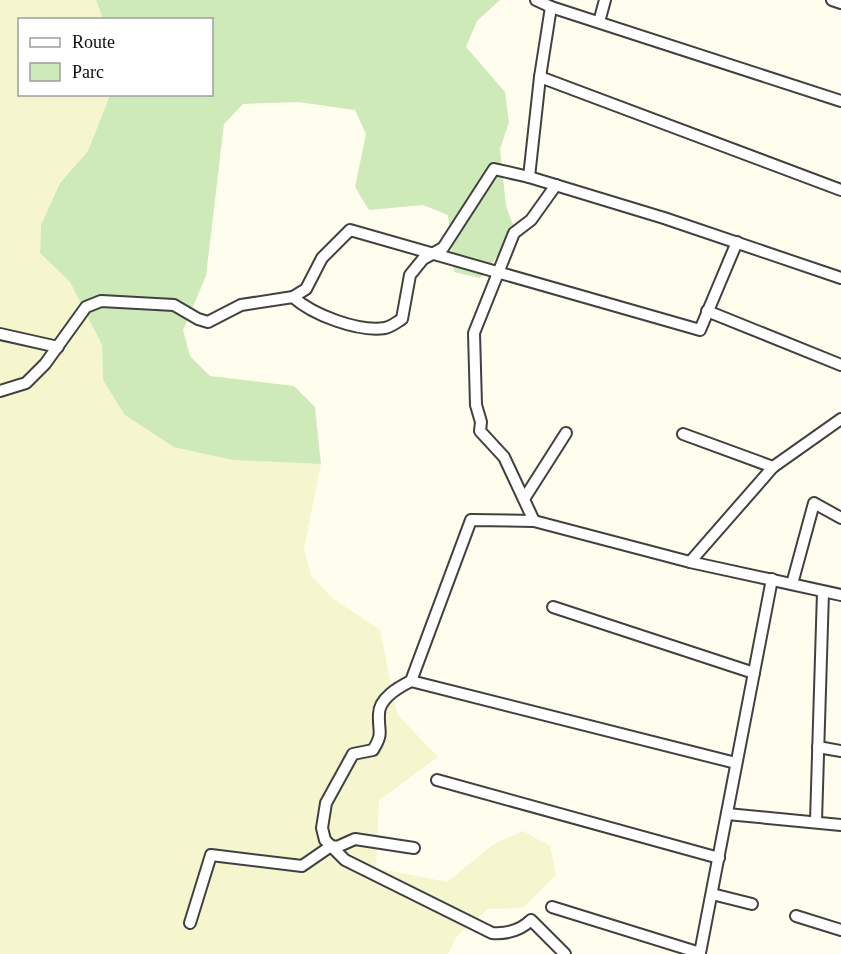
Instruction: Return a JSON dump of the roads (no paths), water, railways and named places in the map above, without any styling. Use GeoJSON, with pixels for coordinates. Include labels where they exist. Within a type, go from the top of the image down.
{"type":"FeatureCollection","features":[{"type":"Feature","properties":{"kind":"street"},"geometry":{"type":"LineString","coordinates":[[536,0],[551,7],[841,101]]}},
{"type":"Feature","properties":{"kind":"street"},"geometry":{"type":"LineString","coordinates":[[600,22],[605,0]]}},
{"type":"Feature","properties":{"kind":"street"},"geometry":{"type":"LineString","coordinates":[[832,0],[841,3]]}},
{"type":"Feature","properties":{"kind":"street"},"geometry":{"type":"LineString","coordinates":[[529,177],[540,77],[551,7]]}},
{"type":"Feature","properties":{"kind":"street"},"geometry":{"type":"LineString","coordinates":[[540,77],[841,190]]}},
{"type":"Feature","properties":{"kind":"street"},"geometry":{"type":"LineString","coordinates":[[293,297],[305,308],[359,327],[387,328],[402,319],[410,275],[423,259],[443,248],[494,169],[556,185],[737,242],[841,278]]}},
{"type":"Feature","properties":{"kind":"street"},"geometry":{"type":"LineString","coordinates":[[534,521],[504,457],[480,431],[481,422],[476,405],[474,333],[514,233],[531,220],[556,185]]}},
{"type":"Feature","properties":{"kind":"street"},"geometry":{"type":"LineString","coordinates":[[0,391],[26,383],[45,364],[86,307],[101,301],[174,305],[208,322],[241,305],[293,297],[306,289],[322,258],[350,230],[434,252],[700,330],[737,242]]}},
{"type":"Feature","properties":{"kind":"street"},"geometry":{"type":"LineString","coordinates":[[707,310],[841,365]]}},
{"type":"Feature","properties":{"kind":"street"},"geometry":{"type":"LineString","coordinates":[[0,334],[58,346]]}},
{"type":"Feature","properties":{"kind":"street"},"geometry":{"type":"LineString","coordinates":[[690,562],[774,467],[841,419]]}},
{"type":"Feature","properties":{"kind":"street"},"geometry":{"type":"LineString","coordinates":[[524,499],[566,433]]}},
{"type":"Feature","properties":{"kind":"street"},"geometry":{"type":"LineString","coordinates":[[683,434],[774,467]]}},
{"type":"Feature","properties":{"kind":"street"},"geometry":{"type":"LineString","coordinates":[[792,584],[814,503],[841,518]]}},
{"type":"Feature","properties":{"kind":"street"},"geometry":{"type":"LineString","coordinates":[[565,954],[531,920],[524,927],[507,933],[492,933],[345,860],[325,840],[322,828],[326,802],[354,754],[373,750],[381,738],[379,711],[392,691],[411,681],[471,520],[534,521],[690,562],[841,595]]}},
{"type":"Feature","properties":{"kind":"street"},"geometry":{"type":"LineString","coordinates":[[552,907],[700,953],[772,579]]}},
{"type":"Feature","properties":{"kind":"street"},"geometry":{"type":"LineString","coordinates":[[816,821],[824,592]]}},
{"type":"Feature","properties":{"kind":"street"},"geometry":{"type":"LineString","coordinates":[[553,607],[754,673]]}},
{"type":"Feature","properties":{"kind":"street"},"geometry":{"type":"LineString","coordinates":[[411,681],[736,763]]}},
{"type":"Feature","properties":{"kind":"street"},"geometry":{"type":"LineString","coordinates":[[818,747],[841,751]]}},
{"type":"Feature","properties":{"kind":"street"},"geometry":{"type":"LineString","coordinates":[[437,780],[719,858]]}},
{"type":"Feature","properties":{"kind":"street"},"geometry":{"type":"LineString","coordinates":[[728,814],[841,825]]}},
{"type":"Feature","properties":{"kind":"street"},"geometry":{"type":"LineString","coordinates":[[190,923],[211,855],[302,866],[331,846],[337,847],[355,839],[414,848]]}},
{"type":"Feature","properties":{"kind":"street"},"geometry":{"type":"LineString","coordinates":[[712,894],[752,904]]}},
{"type":"Feature","properties":{"kind":"street"},"geometry":{"type":"LineString","coordinates":[[796,916],[841,930]]}}]}
